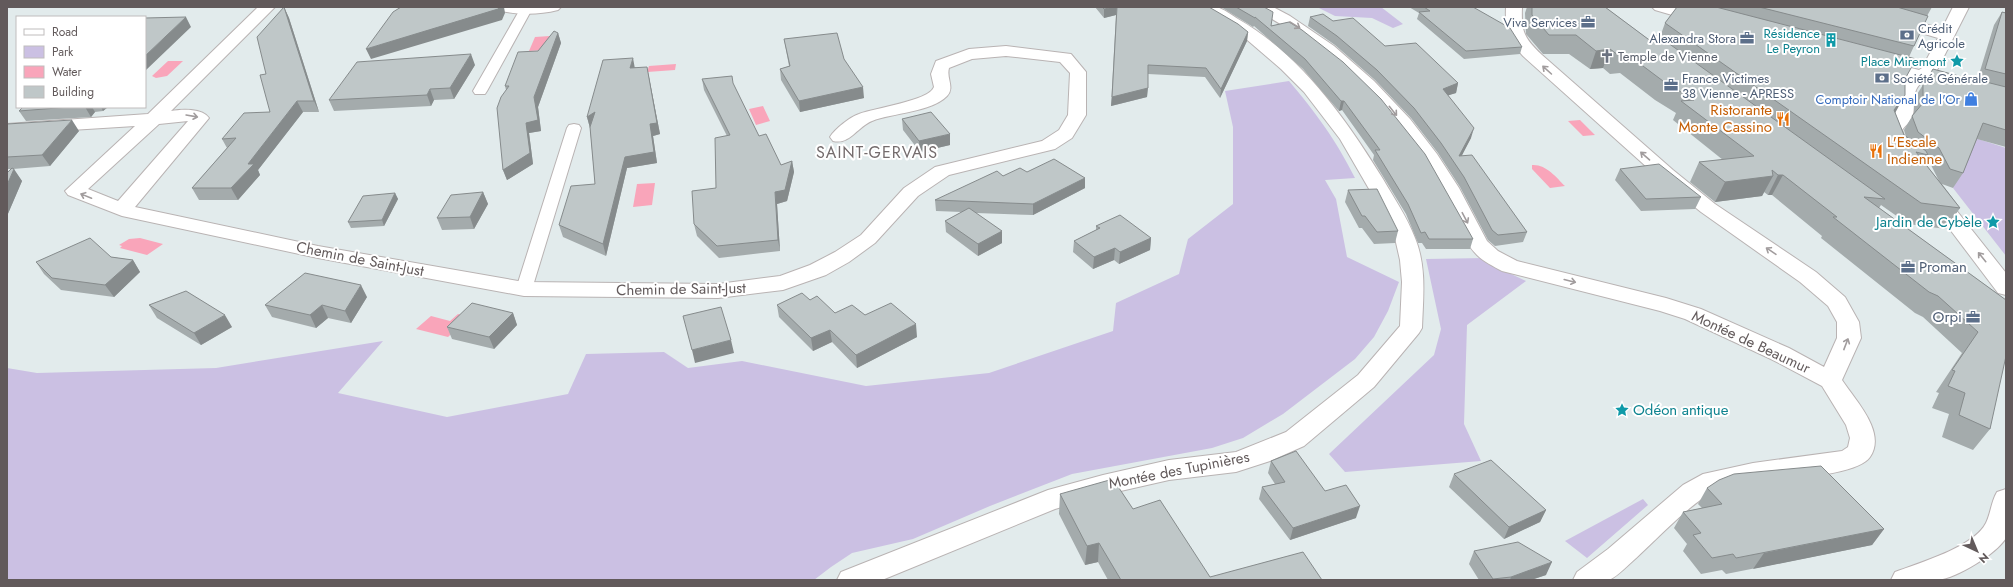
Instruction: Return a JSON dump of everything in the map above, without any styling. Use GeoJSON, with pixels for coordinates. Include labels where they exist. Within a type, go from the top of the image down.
{"type":"FeatureCollection","features":[{"type":"Feature","properties":{"kind":"street","name":"Chemin de Saint-Just"},"geometry":{"type":"LineString","coordinates":[[267,7],[153,119],[75,191],[122,210],[318,252],[524,289],[718,291],[783,283],[818,270],[842,257],[868,239],[911,192],[928,179],[942,171],[1048,144],[1066,134],[1077,115],[1078,72],[1065,58],[1006,51],[969,54],[942,65],[939,74],[943,87],[942,91],[937,96],[923,102],[864,118],[839,137]]}},
{"type":"Feature","properties":{"kind":"street"},"geometry":{"type":"LineString","coordinates":[[502,7],[525,11],[538,11],[553,7]]}},
{"type":"Feature","properties":{"kind":"street","name":"Montée des Tupinières"},"geometry":{"type":"LineString","coordinates":[[851,580],[1048,501],[1103,485],[1169,470],[1236,462],[1261,454],[1295,439],[1366,381],[1410,328],[1413,282],[1411,260],[1405,238],[1393,213],[1348,137],[1310,88],[1287,65],[1244,29],[1206,7]]}},
{"type":"Feature","properties":{"kind":"street","name":"Montée de Beaumur"},"geometry":{"type":"LineString","coordinates":[[1261,7],[1307,32],[1343,62],[1389,106],[1420,145],[1451,191],[1480,246],[1492,257],[1510,266],[1666,305],[1693,314],[1754,340],[1830,380]]}},
{"type":"Feature","properties":{"kind":"street"},"geometry":{"type":"LineString","coordinates":[[1514,7],[1514,32],[1517,39],[1536,59],[1636,148],[1702,203],[1808,277],[1837,302],[1848,322],[1849,338],[1830,380],[1858,424],[1863,438],[1860,452],[1851,458],[1834,463],[1753,473],[1712,481],[1692,492],[1618,557],[1587,580]]}},
{"type":"Feature","properties":{"kind":"street"},"geometry":{"type":"LineString","coordinates":[[1660,7],[1721,23]]}},
{"type":"Feature","properties":{"kind":"street"},"geometry":{"type":"LineString","coordinates":[[1849,7],[1946,35]]}},
{"type":"Feature","properties":{"kind":"street"},"geometry":{"type":"LineString","coordinates":[[1916,163],[1900,151],[1893,130],[1904,116],[1904,100],[1914,80],[1929,71],[1960,7]]}},
{"type":"Feature","properties":{"kind":"street"},"geometry":{"type":"LineString","coordinates":[[1865,62],[1923,75],[2006,97]]}},
{"type":"Feature","properties":{"kind":"street"},"geometry":{"type":"LineString","coordinates":[[7,129],[192,115],[200,118],[160,163],[122,210]]}},
{"type":"Feature","properties":{"kind":"street"},"geometry":{"type":"LineString","coordinates":[[1928,180],[1936,198],[2006,288]]}},
{"type":"Feature","properties":{"kind":"street"},"geometry":{"type":"LineString","coordinates":[[1986,290],[2006,305]]}},
{"type":"Feature","properties":{"kind":"street"},"geometry":{"type":"LineString","coordinates":[[1905,580],[1965,556],[1991,538],[2002,517],[2006,499]]}},
{"type":"Feature","properties":{"kind":"lane"},"geometry":{"type":"LineString","coordinates":[[480,91],[525,11]]}},
{"type":"Feature","properties":{"kind":"lane"},"geometry":{"type":"LineString","coordinates":[[524,289],[574,128]]}},
{"type":"Feature","properties":{"kind":"green space"},"geometry":{"type":"Polygon","coordinates":[[[1317,7],[1381,7],[1403,24],[1393,28],[1372,18],[1335,16],[1317,7]]]}},
{"type":"Feature","properties":{"kind":"green space"},"geometry":{"type":"Polygon","coordinates":[[[1289,81],[1325,127],[1355,178],[1325,180],[1336,199],[1347,257],[1399,282],[1388,311],[1374,337],[1355,359],[1283,414],[1243,438],[1212,448],[1072,474],[990,506],[913,539],[852,553],[814,580],[7,580],[7,368],[37,373],[216,368],[383,341],[338,393],[447,417],[568,394],[586,354],[664,352],[688,368],[742,361],[866,386],[989,373],[1113,331],[1116,303],[1179,274],[1188,239],[1233,204],[1233,127],[1225,91],[1289,81]]]}},
{"type":"Feature","properties":{"kind":"green space","name":"Jardin de Cybèle"},"geometry":{"type":"Polygon","coordinates":[[[1975,138],[2006,148],[2006,256],[1953,188],[1975,138]]]}},
{"type":"Feature","properties":{"kind":"green space"},"geometry":{"type":"Polygon","coordinates":[[[1485,258],[1494,266],[1526,281],[1467,325],[1464,424],[1481,461],[1345,472],[1329,454],[1434,355],[1441,329],[1426,259],[1485,258]]]}},
{"type":"Feature","properties":{"kind":"green space"},"geometry":{"type":"Polygon","coordinates":[[[1643,499],[1648,505],[1587,558],[1565,541],[1643,499]]]}},
{"type":"Feature","properties":{"kind":"water"},"geometry":{"type":"Polygon","coordinates":[[[550,36],[544,50],[529,51],[535,37],[550,36]]]}},
{"type":"Feature","properties":{"kind":"water"},"geometry":{"type":"Polygon","coordinates":[[[168,61],[183,61],[167,76],[156,78],[152,76],[168,61]]]}},
{"type":"Feature","properties":{"kind":"water"},"geometry":{"type":"Polygon","coordinates":[[[676,64],[675,70],[647,72],[649,66],[676,64]]]}},
{"type":"Feature","properties":{"kind":"water"},"geometry":{"type":"Polygon","coordinates":[[[763,106],[770,121],[756,125],[749,109],[763,106]]]}},
{"type":"Feature","properties":{"kind":"water"},"geometry":{"type":"Polygon","coordinates":[[[1580,120],[1595,135],[1583,136],[1568,121],[1580,120]]]}},
{"type":"Feature","properties":{"kind":"water"},"geometry":{"type":"Polygon","coordinates":[[[1532,165],[1537,165],[1546,169],[1565,186],[1550,188],[1532,169],[1532,165]]]}},
{"type":"Feature","properties":{"kind":"water"},"geometry":{"type":"Polygon","coordinates":[[[655,183],[652,205],[633,207],[637,184],[655,183]]]}},
{"type":"Feature","properties":{"kind":"water"},"geometry":{"type":"Polygon","coordinates":[[[140,238],[163,244],[147,255],[120,248],[122,246],[119,245],[129,239],[140,238]]]}},
{"type":"Feature","properties":{"kind":"water"},"geometry":{"type":"Polygon","coordinates":[[[458,314],[469,317],[448,337],[416,329],[431,316],[450,321],[458,314]]]}},
{"type":"Feature","properties":{"kind":"building"},"geometry":{"type":"Polygon","coordinates":[[[284,7],[314,101],[297,101],[248,164],[254,164],[231,188],[192,188],[236,138],[222,139],[244,113],[270,112],[260,75],[266,74],[257,37],[284,7]]]}},
{"type":"Feature","properties":{"kind":"building"},"geometry":{"type":"Polygon","coordinates":[[[401,7],[500,7],[498,9],[366,49],[393,12],[401,7]]]}},
{"type":"Feature","properties":{"kind":"building"},"geometry":{"type":"Polygon","coordinates":[[[1102,7],[1115,7],[1104,9],[1102,7]]]}},
{"type":"Feature","properties":{"kind":"building"},"geometry":{"type":"Polygon","coordinates":[[[1117,7],[1209,7],[1238,24],[1248,32],[1221,89],[1206,68],[1148,65],[1148,88],[1112,97],[1117,7]]]}},
{"type":"Feature","properties":{"kind":"building"},"geometry":{"type":"Polygon","coordinates":[[[1236,7],[1264,7],[1273,12],[1271,26],[1289,22],[1302,30],[1343,62],[1381,99],[1425,154],[1473,239],[1429,239],[1425,232],[1421,233],[1408,204],[1375,150],[1380,150],[1344,101],[1341,101],[1305,59],[1255,17],[1236,7]]]}},
{"type":"Feature","properties":{"kind":"building"},"geometry":{"type":"Polygon","coordinates":[[[1424,7],[1473,7],[1510,28],[1522,47],[1466,51],[1419,12],[1430,11],[1424,7]]]}},
{"type":"Feature","properties":{"kind":"building"},"geometry":{"type":"Polygon","coordinates":[[[1532,7],[1605,7],[1652,42],[1657,35],[1885,199],[1864,197],[2006,300],[2006,356],[1990,429],[1959,415],[1965,393],[1948,386],[1955,371],[1952,370],[1978,332],[1938,296],[1929,292],[1833,217],[1837,217],[1783,175],[1778,175],[1772,170],[1773,176],[1725,182],[1699,162],[1754,156],[1681,101],[1694,100],[1663,81],[1627,54],[1618,55],[1610,49],[1596,51],[1576,35],[1549,35],[1532,15],[1532,7]]]}},
{"type":"Feature","properties":{"kind":"building"},"geometry":{"type":"Polygon","coordinates":[[[1677,7],[1716,7],[1916,59],[1905,79],[1905,95],[1894,110],[1904,135],[1926,151],[1928,155],[1916,152],[1960,208],[1921,203],[1665,23],[1677,7]]]}},
{"type":"Feature","properties":{"kind":"building"},"geometry":{"type":"Polygon","coordinates":[[[1759,7],[1897,7],[1928,16],[1914,46],[1759,7]]]}},
{"type":"Feature","properties":{"kind":"building"},"geometry":{"type":"Polygon","coordinates":[[[2002,12],[2006,13],[2006,74],[1985,69],[2002,12]]]}},
{"type":"Feature","properties":{"kind":"building"},"geometry":{"type":"Polygon","coordinates":[[[1323,14],[1333,21],[1353,18],[1385,46],[1416,43],[1458,83],[1443,89],[1474,128],[1459,156],[1472,155],[1527,232],[1498,235],[1492,230],[1464,177],[1441,143],[1414,108],[1377,70],[1337,36],[1310,17],[1323,14]]]}},
{"type":"Feature","properties":{"kind":"building"},"geometry":{"type":"Polygon","coordinates":[[[186,17],[146,55],[146,18],[186,17]]]}},
{"type":"Feature","properties":{"kind":"building"},"geometry":{"type":"Polygon","coordinates":[[[554,31],[558,33],[534,97],[538,120],[526,123],[530,153],[503,170],[497,108],[501,97],[509,86],[505,86],[518,52],[538,51],[554,31]]]}},
{"type":"Feature","properties":{"kind":"building"},"geometry":{"type":"Polygon","coordinates":[[[837,33],[844,59],[863,87],[799,101],[780,69],[790,66],[784,39],[837,33]]]}},
{"type":"Feature","properties":{"kind":"building"},"geometry":{"type":"Polygon","coordinates":[[[471,54],[450,88],[430,89],[427,95],[329,100],[357,62],[471,54]]]}},
{"type":"Feature","properties":{"kind":"building"},"geometry":{"type":"Polygon","coordinates":[[[633,58],[630,68],[647,67],[657,123],[650,124],[654,152],[625,157],[603,244],[559,225],[571,186],[595,184],[590,127],[595,112],[587,117],[603,60],[633,58]]]}},
{"type":"Feature","properties":{"kind":"building"},"geometry":{"type":"Polygon","coordinates":[[[1933,69],[2006,87],[2006,130],[1983,123],[1963,173],[1950,169],[1939,148],[1918,132],[1912,116],[1923,103],[1923,85],[1933,69]]]}},
{"type":"Feature","properties":{"kind":"building"},"geometry":{"type":"Polygon","coordinates":[[[732,76],[733,83],[759,136],[766,134],[781,165],[792,161],[785,190],[775,192],[778,240],[717,246],[694,224],[692,191],[716,188],[715,138],[730,135],[702,79],[732,76]]]}},
{"type":"Feature","properties":{"kind":"building"},"geometry":{"type":"Polygon","coordinates":[[[22,108],[57,108],[19,111],[22,108]]]}},
{"type":"Feature","properties":{"kind":"building"},"geometry":{"type":"Polygon","coordinates":[[[931,112],[950,134],[919,141],[902,119],[931,112]]]}},
{"type":"Feature","properties":{"kind":"building"},"geometry":{"type":"Polygon","coordinates":[[[72,120],[42,155],[7,157],[7,124],[72,120]]]}},
{"type":"Feature","properties":{"kind":"building"},"geometry":{"type":"Polygon","coordinates":[[[1054,159],[1085,178],[1033,204],[935,200],[997,171],[1003,176],[1020,168],[1027,172],[1054,159]]]}},
{"type":"Feature","properties":{"kind":"building"},"geometry":{"type":"Polygon","coordinates":[[[1659,164],[1701,197],[1646,199],[1620,169],[1659,164]]]}},
{"type":"Feature","properties":{"kind":"building"},"geometry":{"type":"Polygon","coordinates":[[[12,168],[14,169],[7,185],[7,173],[12,168]]]}},
{"type":"Feature","properties":{"kind":"building"},"geometry":{"type":"Polygon","coordinates":[[[1377,189],[1398,231],[1377,232],[1365,216],[1362,216],[1348,190],[1377,189]]]}},
{"type":"Feature","properties":{"kind":"building"},"geometry":{"type":"Polygon","coordinates":[[[483,192],[470,217],[437,218],[451,195],[483,192]]]}},
{"type":"Feature","properties":{"kind":"building"},"geometry":{"type":"Polygon","coordinates":[[[395,193],[382,220],[348,222],[363,196],[395,193]]]}},
{"type":"Feature","properties":{"kind":"building"},"geometry":{"type":"Polygon","coordinates":[[[969,208],[1002,231],[978,244],[945,221],[969,208]]]}},
{"type":"Feature","properties":{"kind":"building"},"geometry":{"type":"Polygon","coordinates":[[[1120,215],[1151,238],[1120,252],[1115,248],[1094,257],[1074,241],[1100,228],[1096,226],[1120,215]]]}},
{"type":"Feature","properties":{"kind":"building"},"geometry":{"type":"Polygon","coordinates":[[[90,238],[111,257],[133,260],[105,285],[52,278],[36,262],[90,238]]]}},
{"type":"Feature","properties":{"kind":"building"},"geometry":{"type":"Polygon","coordinates":[[[305,273],[361,285],[345,311],[322,305],[310,315],[265,305],[305,273]]]}},
{"type":"Feature","properties":{"kind":"building"},"geometry":{"type":"Polygon","coordinates":[[[186,291],[225,315],[194,333],[149,305],[186,291]]]}},
{"type":"Feature","properties":{"kind":"building"},"geometry":{"type":"Polygon","coordinates":[[[802,293],[810,300],[817,296],[835,313],[852,305],[865,315],[891,303],[916,324],[856,355],[830,330],[811,338],[777,305],[802,293]]]}},
{"type":"Feature","properties":{"kind":"building"},"geometry":{"type":"Polygon","coordinates":[[[472,303],[513,313],[489,337],[447,327],[472,303]]]}},
{"type":"Feature","properties":{"kind":"building"},"geometry":{"type":"Polygon","coordinates":[[[721,307],[731,340],[692,350],[683,316],[721,307]]]}},
{"type":"Feature","properties":{"kind":"building"},"geometry":{"type":"Polygon","coordinates":[[[1296,451],[1325,491],[1346,485],[1360,506],[1293,528],[1262,487],[1285,482],[1271,461],[1296,451]]]}},
{"type":"Feature","properties":{"kind":"building"},"geometry":{"type":"Polygon","coordinates":[[[1491,460],[1546,510],[1509,527],[1454,474],[1491,460]]]}},
{"type":"Feature","properties":{"kind":"building"},"geometry":{"type":"Polygon","coordinates":[[[1821,466],[1884,529],[1736,558],[1733,554],[1712,558],[1693,535],[1701,533],[1683,512],[1722,504],[1707,488],[1719,480],[1734,474],[1821,466]]]}},
{"type":"Feature","properties":{"kind":"building"},"geometry":{"type":"Polygon","coordinates":[[[1113,479],[1133,509],[1160,500],[1210,577],[1303,552],[1322,580],[1121,580],[1099,543],[1087,546],[1060,494],[1113,479]]]}},
{"type":"Feature","properties":{"kind":"building"},"geometry":{"type":"Polygon","coordinates":[[[1518,542],[1552,562],[1511,577],[1493,579],[1474,551],[1518,542]]]}},
{"type":"Feature","properties":{"kind":"place","name":"Viva Services"},"geometry":{"type":"Point","coordinates":[1588,22]}},
{"type":"Feature","properties":{"kind":"place","name":"Crédit Agricole"},"geometry":{"type":"Point","coordinates":[1907,35]}},
{"type":"Feature","properties":{"kind":"place","name":"Alexandra Stora"},"geometry":{"type":"Point","coordinates":[1747,38]}},
{"type":"Feature","properties":{"kind":"place","name":"Résidence Le Peyron"},"geometry":{"type":"Point","coordinates":[1831,40]}},
{"type":"Feature","properties":{"kind":"place","name":"Temple de Vienne"},"geometry":{"type":"Point","coordinates":[1607,56]}},
{"type":"Feature","properties":{"kind":"place","name":"Place Miremont"},"geometry":{"type":"Point","coordinates":[1957,61]}},
{"type":"Feature","properties":{"kind":"place","name":"Société Générale"},"geometry":{"type":"Point","coordinates":[1882,78]}},
{"type":"Feature","properties":{"kind":"place","name":"France Victimes 38 Vienne - APRESS"},"geometry":{"type":"Point","coordinates":[1671,85]}},
{"type":"Feature","properties":{"kind":"place","name":"Comptoir National de l'Or"},"geometry":{"type":"Point","coordinates":[1971,99]}},
{"type":"Feature","properties":{"kind":"place","name":"Ristorante Monte Cassino"},"geometry":{"type":"Point","coordinates":[1783,119]}},
{"type":"Feature","properties":{"kind":"place","name":"L'Escale Indienne"},"geometry":{"type":"Point","coordinates":[1876,151]}},
{"type":"Feature","properties":{"kind":"place","name":"Jardin de Cybèle"},"geometry":{"type":"Point","coordinates":[1993,222]}},
{"type":"Feature","properties":{"kind":"place","name":"Proman"},"geometry":{"type":"Point","coordinates":[1908,267]}},
{"type":"Feature","properties":{"kind":"place","name":"Orpi"},"geometry":{"type":"Point","coordinates":[1973,317]}},
{"type":"Feature","properties":{"kind":"place","name":"Odéon antique"},"geometry":{"type":"Point","coordinates":[1622,410]}},
{"type":"Feature","properties":{"kind":"district","name":"SAINT-GERVAIS"},"geometry":{"type":"Point","coordinates":[877,152]}}]}
